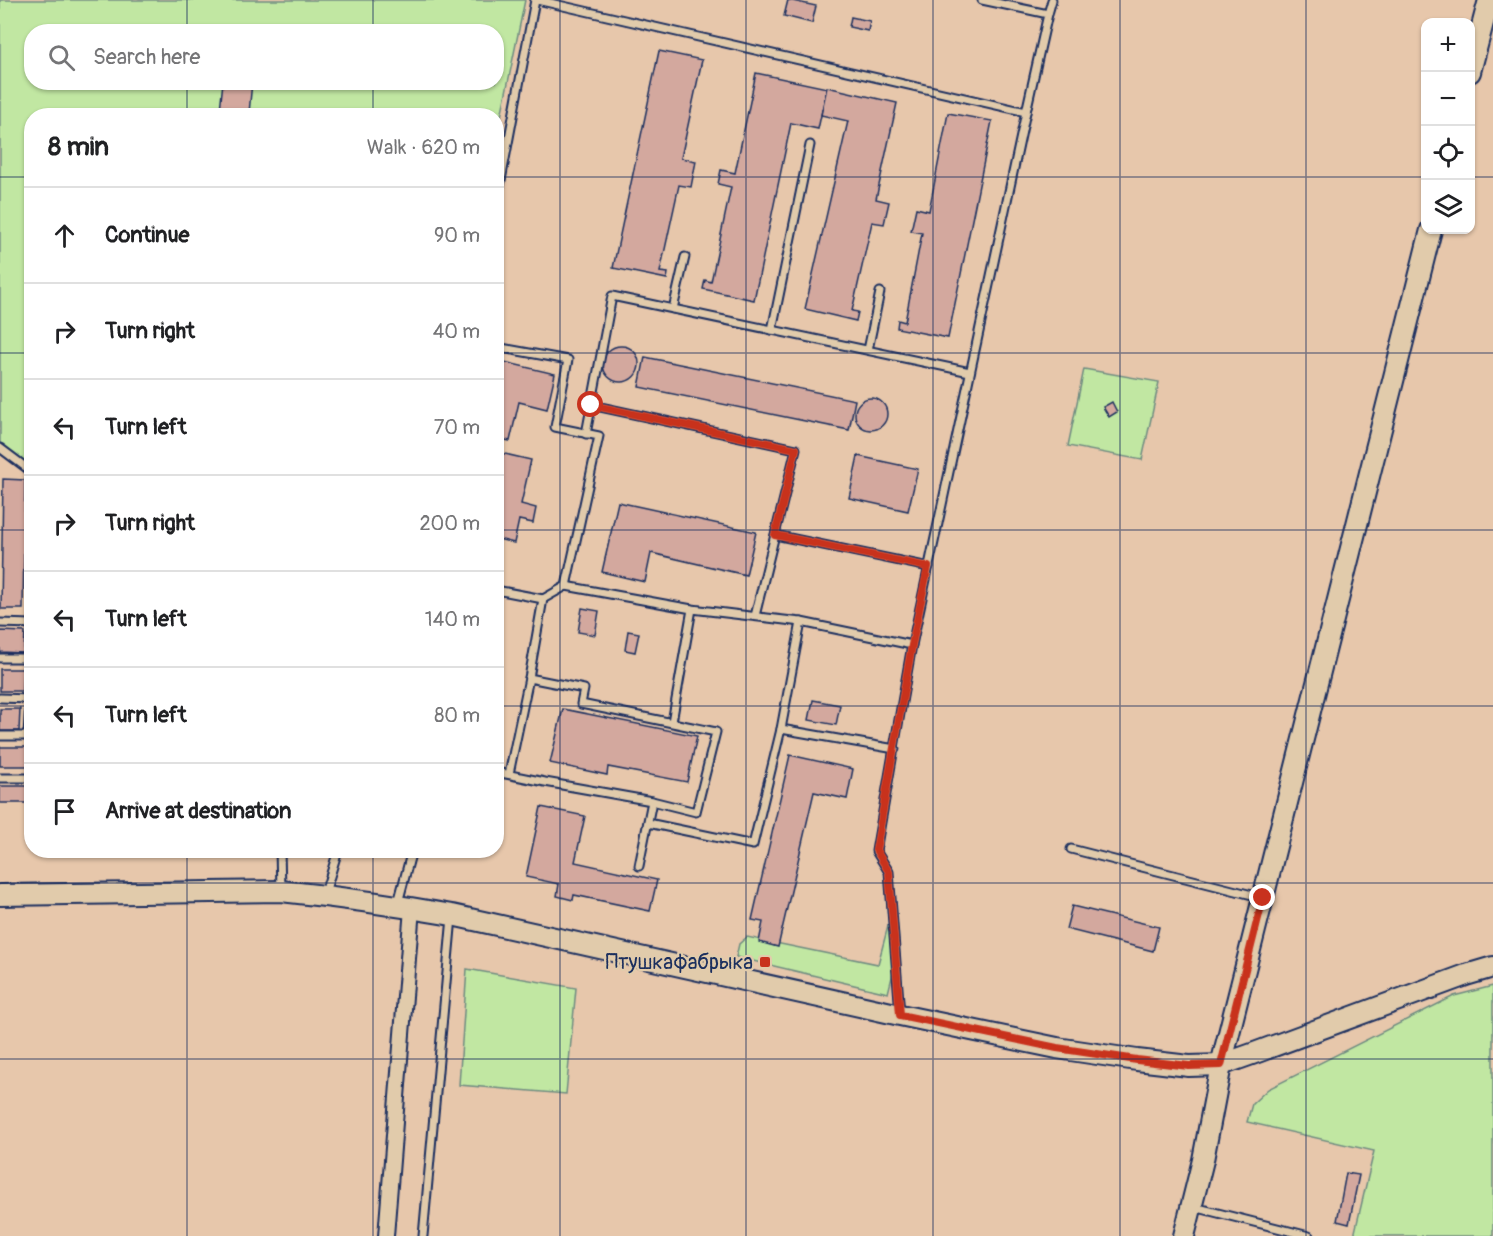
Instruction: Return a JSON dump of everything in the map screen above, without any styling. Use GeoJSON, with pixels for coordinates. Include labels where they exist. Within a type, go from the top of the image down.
{"type":"FeatureCollection","features":[{"type":"Feature","properties":{"kind":"main road"},"geometry":{"type":"LineString","coordinates":[[1475,53],[1489,0]]}},
{"type":"Feature","properties":{"kind":"main road"},"geometry":{"type":"LineString","coordinates":[[1185,1236],[1203,1160],[1221,1065],[1430,234]]}},
{"type":"Feature","properties":{"kind":"main road"},"geometry":{"type":"LineString","coordinates":[[0,895],[281,891],[405,906],[1068,1050],[1189,1066],[1221,1065],[1493,967]]}},
{"type":"Feature","properties":{"kind":"street"},"geometry":{"type":"LineString","coordinates":[[386,1236],[405,906]]}},
{"type":"Feature","properties":{"kind":"lane"},"geometry":{"type":"LineString","coordinates":[[504,166],[536,0],[1026,112]]}},
{"type":"Feature","properties":{"kind":"lane"},"geometry":{"type":"LineString","coordinates":[[982,0],[1048,14]]}},
{"type":"Feature","properties":{"kind":"lane"},"geometry":{"type":"LineString","coordinates":[[900,1015],[889,872],[876,850],[928,567],[1052,0]]}},
{"type":"Feature","properties":{"kind":"lane"},"geometry":{"type":"LineString","coordinates":[[771,330],[810,145]]}},
{"type":"Feature","properties":{"kind":"lane"},"geometry":{"type":"LineString","coordinates":[[674,309],[685,257]]}},
{"type":"Feature","properties":{"kind":"lane"},"geometry":{"type":"LineString","coordinates":[[868,350],[880,292]]}},
{"type":"Feature","properties":{"kind":"lane"},"geometry":{"type":"LineString","coordinates":[[586,434],[612,297],[970,372]]}},
{"type":"Feature","properties":{"kind":"lane"},"geometry":{"type":"LineString","coordinates":[[504,348],[568,360],[555,427],[599,436],[566,586]]}},
{"type":"Feature","properties":{"kind":"lane"},"geometry":{"type":"LineString","coordinates":[[591,405],[796,449],[755,616]]}},
{"type":"Feature","properties":{"kind":"lane"},"geometry":{"type":"LineString","coordinates":[[0,448],[24,465]]}},
{"type":"Feature","properties":{"kind":"lane"},"geometry":{"type":"LineString","coordinates":[[775,535],[928,567]]}},
{"type":"Feature","properties":{"kind":"lane"},"geometry":{"type":"LineString","coordinates":[[504,592],[543,599],[566,586],[692,609],[801,622],[912,645]]}},
{"type":"Feature","properties":{"kind":"lane"},"geometry":{"type":"LineString","coordinates":[[509,774],[543,599]]}},
{"type":"Feature","properties":{"kind":"lane"},"geometry":{"type":"LineString","coordinates":[[672,722],[692,609]]}},
{"type":"Feature","properties":{"kind":"lane"},"geometry":{"type":"LineString","coordinates":[[0,622],[24,624]]}},
{"type":"Feature","properties":{"kind":"lane"},"geometry":{"type":"LineString","coordinates":[[648,823],[753,845],[781,729],[801,622]]}},
{"type":"Feature","properties":{"kind":"lane"},"geometry":{"type":"LineString","coordinates":[[0,658],[24,658]]}},
{"type":"Feature","properties":{"kind":"lane"},"geometry":{"type":"LineString","coordinates":[[504,773],[652,801],[696,812],[716,732],[581,704],[584,689],[529,678]]}},
{"type":"Feature","properties":{"kind":"lane"},"geometry":{"type":"LineString","coordinates":[[0,698],[24,699]]}},
{"type":"Feature","properties":{"kind":"lane"},"geometry":{"type":"LineString","coordinates":[[781,729],[895,749]]}},
{"type":"Feature","properties":{"kind":"lane"},"geometry":{"type":"LineString","coordinates":[[0,736],[24,736]]}},
{"type":"Feature","properties":{"kind":"lane"},"geometry":{"type":"LineString","coordinates":[[0,778],[24,778]]}},
{"type":"Feature","properties":{"kind":"lane"},"geometry":{"type":"LineString","coordinates":[[639,866],[652,801]]}},
{"type":"Feature","properties":{"kind":"lane"},"geometry":{"type":"LineString","coordinates":[[1071,849],[1263,898]]}},
{"type":"Feature","properties":{"kind":"lane"},"geometry":{"type":"LineString","coordinates":[[280,858],[281,891]]}},
{"type":"Feature","properties":{"kind":"lane"},"geometry":{"type":"LineString","coordinates":[[325,896],[336,858]]}},
{"type":"Feature","properties":{"kind":"lane"},"geometry":{"type":"LineString","coordinates":[[405,906],[411,858]]}},
{"type":"Feature","properties":{"kind":"lane"},"geometry":{"type":"LineString","coordinates":[[423,1236],[452,915]]}},
{"type":"Feature","properties":{"kind":"lane"},"geometry":{"type":"LineString","coordinates":[[1191,1207],[1309,1236]]}},
{"type":"Feature","properties":{"kind":"green space"},"geometry":{"type":"Polygon","coordinates":[[[0,0],[525,0],[503,108],[24,108],[24,467],[0,451],[0,0]]]}},
{"type":"Feature","properties":{"kind":"green space"},"geometry":{"type":"Polygon","coordinates":[[[1084,369],[1159,382],[1142,460],[1068,446],[1084,369]]]}},
{"type":"Feature","properties":{"kind":"green space"},"geometry":{"type":"Polygon","coordinates":[[[892,911],[896,961],[888,993],[736,957],[739,944],[747,937],[878,964],[892,911]]]}},
{"type":"Feature","properties":{"kind":"green space"},"geometry":{"type":"Polygon","coordinates":[[[467,969],[576,988],[566,1094],[459,1085],[467,969]]]}},
{"type":"Feature","properties":{"kind":"green space"},"geometry":{"type":"Polygon","coordinates":[[[1493,986],[1493,1236],[1354,1236],[1374,1151],[1247,1122],[1252,1104],[1268,1089],[1454,996],[1493,986]]]}},
{"type":"Feature","properties":{"kind":"building"},"geometry":{"type":"Polygon","coordinates":[[[788,0],[816,6],[812,23],[784,16],[788,0]]]}},
{"type":"Feature","properties":{"kind":"building"},"geometry":{"type":"Polygon","coordinates":[[[851,17],[870,21],[868,31],[849,27],[851,17]]]}},
{"type":"Feature","properties":{"kind":"building"},"geometry":{"type":"Polygon","coordinates":[[[659,51],[702,60],[681,158],[696,161],[691,187],[679,185],[660,272],[668,273],[667,279],[613,268],[659,51]]]}},
{"type":"Feature","properties":{"kind":"building"},"geometry":{"type":"Polygon","coordinates":[[[756,73],[827,88],[818,129],[791,123],[754,300],[703,289],[705,280],[711,282],[731,187],[718,184],[721,170],[735,173],[756,73]]]}},
{"type":"Feature","properties":{"kind":"building"},"geometry":{"type":"Polygon","coordinates":[[[827,87],[897,103],[876,199],[889,202],[884,224],[872,222],[852,311],[858,312],[856,321],[805,309],[848,121],[821,115],[827,87]]]}},
{"type":"Feature","properties":{"kind":"building"},"geometry":{"type":"Polygon","coordinates":[[[222,90],[251,90],[249,108],[220,108],[222,90]]]}},
{"type":"Feature","properties":{"kind":"building"},"geometry":{"type":"Polygon","coordinates":[[[948,113],[992,121],[948,338],[897,328],[898,320],[905,322],[922,233],[911,231],[916,208],[929,211],[948,113]]]}},
{"type":"Feature","properties":{"kind":"building"},"geometry":{"type":"Polygon","coordinates":[[[621,346],[634,351],[639,364],[634,377],[621,382],[608,377],[603,364],[608,351],[621,346]]]}},
{"type":"Feature","properties":{"kind":"building"},"geometry":{"type":"Polygon","coordinates":[[[645,357],[855,400],[849,430],[639,387],[645,357]]]}},
{"type":"Feature","properties":{"kind":"building"},"geometry":{"type":"Polygon","coordinates":[[[504,362],[555,374],[547,409],[519,402],[510,441],[504,440],[504,362]]]}},
{"type":"Feature","properties":{"kind":"building"},"geometry":{"type":"Polygon","coordinates":[[[871,398],[882,403],[887,414],[882,425],[871,430],[860,425],[855,414],[860,403],[871,398]]]}},
{"type":"Feature","properties":{"kind":"building"},"geometry":{"type":"Polygon","coordinates":[[[1112,402],[1117,412],[1109,417],[1103,407],[1112,402]]]}},
{"type":"Feature","properties":{"kind":"building"},"geometry":{"type":"Polygon","coordinates":[[[504,454],[531,460],[521,504],[536,508],[533,523],[519,520],[514,543],[504,540],[504,454]]]}},
{"type":"Feature","properties":{"kind":"building"},"geometry":{"type":"Polygon","coordinates":[[[858,456],[918,469],[908,511],[849,498],[858,456]]]}},
{"type":"Feature","properties":{"kind":"building"},"geometry":{"type":"Polygon","coordinates":[[[3,479],[24,480],[23,609],[1,609],[3,479]]]}},
{"type":"Feature","properties":{"kind":"building"},"geometry":{"type":"Polygon","coordinates":[[[618,502],[756,532],[746,575],[651,553],[645,582],[602,572],[618,502]]]}},
{"type":"Feature","properties":{"kind":"building"},"geometry":{"type":"Polygon","coordinates":[[[582,608],[599,611],[595,635],[578,632],[582,608]]]}},
{"type":"Feature","properties":{"kind":"building"},"geometry":{"type":"Polygon","coordinates":[[[0,631],[24,632],[24,653],[0,652],[0,631]]]}},
{"type":"Feature","properties":{"kind":"building"},"geometry":{"type":"Polygon","coordinates":[[[628,631],[639,633],[635,652],[625,650],[628,631]]]}},
{"type":"Feature","properties":{"kind":"building"},"geometry":{"type":"Polygon","coordinates":[[[0,669],[23,669],[22,691],[0,691],[0,669]]]}},
{"type":"Feature","properties":{"kind":"building"},"geometry":{"type":"Polygon","coordinates":[[[813,700],[840,705],[836,725],[809,720],[813,700]]]}},
{"type":"Feature","properties":{"kind":"building"},"geometry":{"type":"Polygon","coordinates":[[[0,709],[20,709],[19,731],[0,731],[0,709]]]}},
{"type":"Feature","properties":{"kind":"building"},"geometry":{"type":"Polygon","coordinates":[[[563,709],[697,736],[687,782],[608,767],[607,775],[550,763],[563,709]]]}},
{"type":"Feature","properties":{"kind":"building"},"geometry":{"type":"Polygon","coordinates":[[[0,747],[24,747],[24,766],[0,766],[0,747]]]}},
{"type":"Feature","properties":{"kind":"building"},"geometry":{"type":"Polygon","coordinates":[[[790,755],[853,769],[847,799],[814,792],[778,947],[759,942],[763,922],[752,920],[790,755]]]}},
{"type":"Feature","properties":{"kind":"building"},"geometry":{"type":"Polygon","coordinates":[[[0,786],[24,786],[24,803],[0,803],[0,786]]]}},
{"type":"Feature","properties":{"kind":"building"},"geometry":{"type":"Polygon","coordinates":[[[541,807],[585,816],[575,862],[657,880],[650,911],[574,895],[573,900],[557,896],[559,884],[526,877],[541,807]]]}},
{"type":"Feature","properties":{"kind":"building"},"geometry":{"type":"Polygon","coordinates":[[[1072,906],[1159,927],[1153,951],[1066,929],[1072,906]]]}},
{"type":"Feature","properties":{"kind":"building"},"geometry":{"type":"Polygon","coordinates":[[[1346,1173],[1359,1175],[1349,1224],[1337,1221],[1346,1173]]]}},
{"type":"Feature","properties":{"kind":"place","name":"Птушкафабрыка"},"geometry":{"type":"Point","coordinates":[765,962]}},
{"type":"Feature","properties":{"kind":"route"},"geometry":{"type":"LineString","coordinates":[[591,405],[796,449],[775,535],[928,567],[876,850],[889,872],[900,1015],[1057,1048],[1189,1066],[1221,1065],[1263,898]]}}]}
